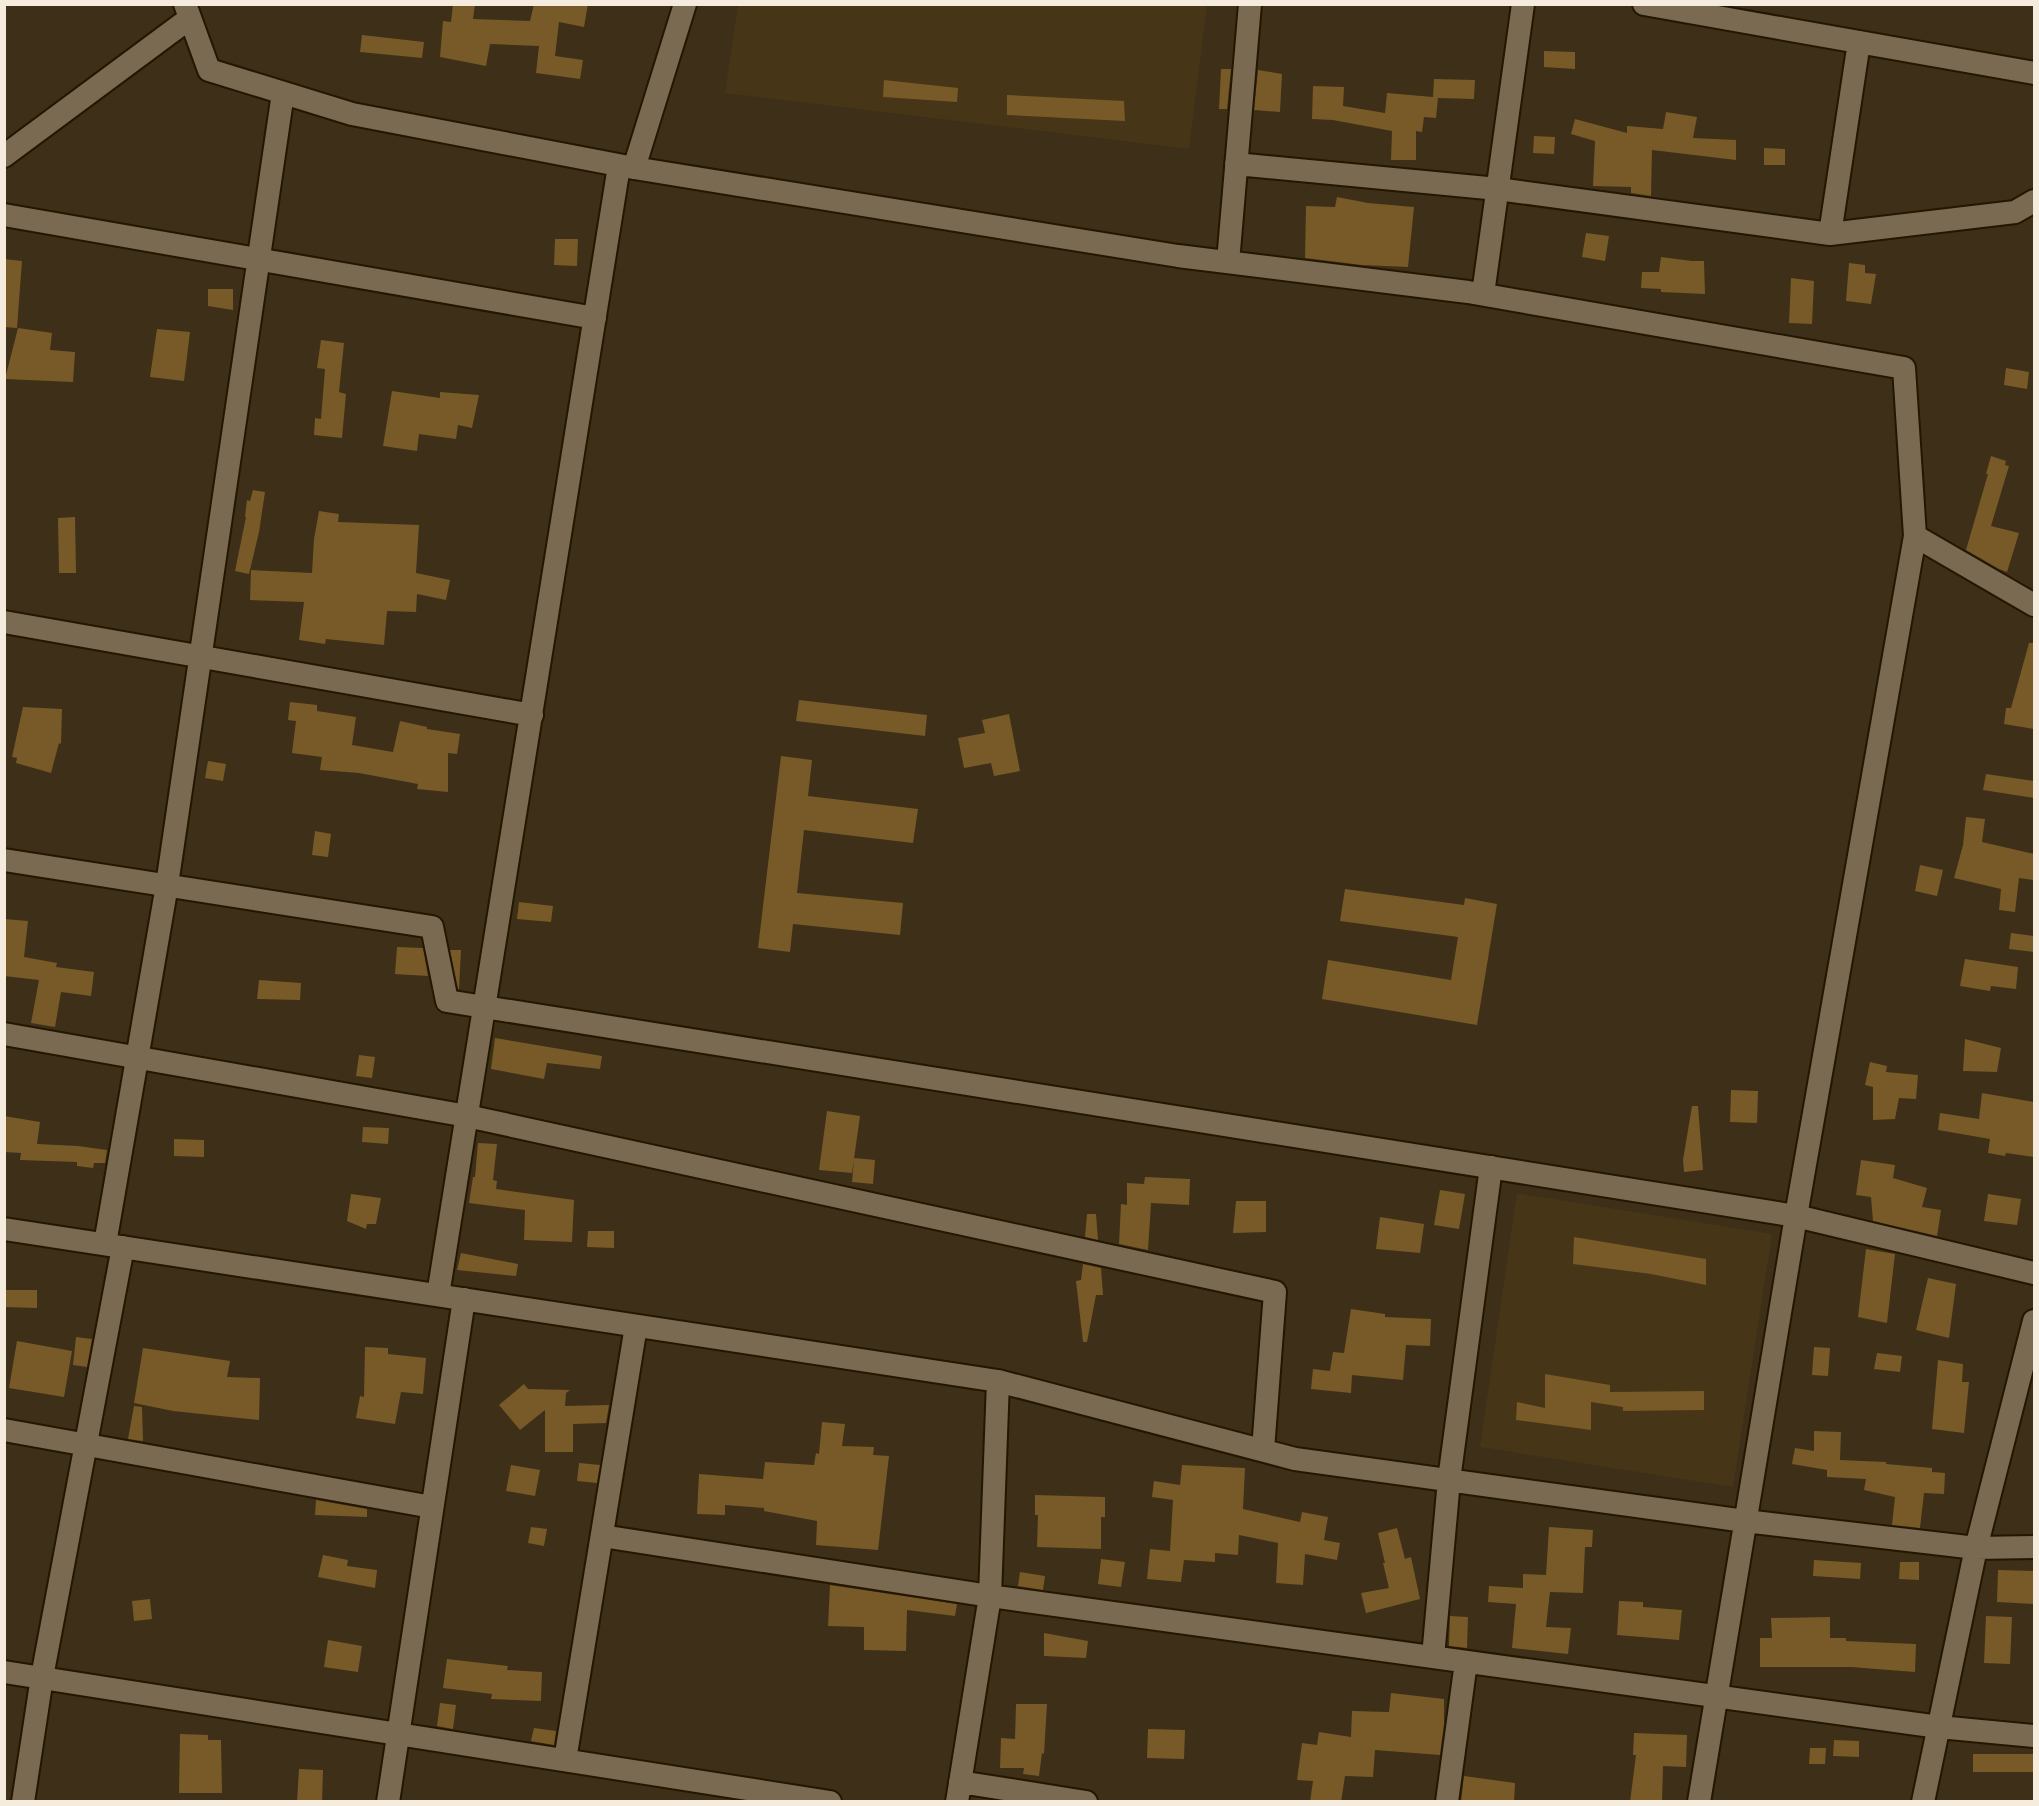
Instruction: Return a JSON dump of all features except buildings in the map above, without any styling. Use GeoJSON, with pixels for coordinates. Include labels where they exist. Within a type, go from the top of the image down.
{"type":"FeatureCollection","features":[{"type":"Feature","properties":{"kind":"street"},"geometry":{"type":"LineString","coordinates":[[438,1295],[595,318],[627,167],[685,4]]}},
{"type":"Feature","properties":{"kind":"street"},"geometry":{"type":"LineString","coordinates":[[1228,262],[1250,4]]}},
{"type":"Feature","properties":{"kind":"street"},"geometry":{"type":"LineString","coordinates":[[1483,294],[1523,4]]}},
{"type":"Feature","properties":{"kind":"street"},"geometry":{"type":"LineString","coordinates":[[1644,4],[2034,73]]}},
{"type":"Feature","properties":{"kind":"street"},"geometry":{"type":"LineString","coordinates":[[4,156],[187,11],[209,70],[352,114],[627,167],[1166,254],[1483,294],[1904,368],[1915,536],[1796,1216],[1700,1802]]}},
{"type":"Feature","properties":{"kind":"street"},"geometry":{"type":"LineString","coordinates":[[1830,234],[1859,42]]}},
{"type":"Feature","properties":{"kind":"street"},"geometry":{"type":"LineString","coordinates":[[23,1802],[42,1677],[86,1445],[137,1058],[167,885],[283,93]]}},
{"type":"Feature","properties":{"kind":"street"},"geometry":{"type":"LineString","coordinates":[[1236,164],[1498,189],[1830,234],[2015,212],[2034,201]]}},
{"type":"Feature","properties":{"kind":"street"},"geometry":{"type":"LineString","coordinates":[[4,215],[595,318]]}},
{"type":"Feature","properties":{"kind":"street"},"geometry":{"type":"LineString","coordinates":[[1915,536],[2034,605]]}},
{"type":"Feature","properties":{"kind":"street"},"geometry":{"type":"LineString","coordinates":[[4,622],[532,715]]}},
{"type":"Feature","properties":{"kind":"street"},"geometry":{"type":"LineString","coordinates":[[4,860],[432,927],[447,1001],[1796,1216],[2034,1273]]}},
{"type":"Feature","properties":{"kind":"street"},"geometry":{"type":"LineString","coordinates":[[4,1035],[467,1116],[1275,1292],[1263,1450]]}},
{"type":"Feature","properties":{"kind":"street"},"geometry":{"type":"LineString","coordinates":[[1433,1657],[1449,1480],[1491,1167]]}},
{"type":"Feature","properties":{"kind":"street"},"geometry":{"type":"LineString","coordinates":[[4,1229],[998,1381],[1294,1459],[1745,1521],[1976,1548],[2034,1547]]}},
{"type":"Feature","properties":{"kind":"street"},"geometry":{"type":"LineString","coordinates":[[388,1802],[464,1299]]}},
{"type":"Feature","properties":{"kind":"street"},"geometry":{"type":"LineString","coordinates":[[1923,1802],[1976,1548],[2034,1321]]}},
{"type":"Feature","properties":{"kind":"street"},"geometry":{"type":"LineString","coordinates":[[564,1760],[636,1326]]}},
{"type":"Feature","properties":{"kind":"street"},"geometry":{"type":"LineString","coordinates":[[998,1381],[990,1596],[958,1792],[1086,1802]]}},
{"type":"Feature","properties":{"kind":"street"},"geometry":{"type":"LineString","coordinates":[[4,1430],[432,1508]]}},
{"type":"Feature","properties":{"kind":"street"},"geometry":{"type":"LineString","coordinates":[[602,1536],[990,1596],[1939,1727],[2034,1737]]}},
{"type":"Feature","properties":{"kind":"street"},"geometry":{"type":"LineString","coordinates":[[1447,1802],[1466,1662]]}},
{"type":"Feature","properties":{"kind":"street"},"geometry":{"type":"LineString","coordinates":[[4,1672],[564,1760],[756,1796],[830,1802]]}},
{"type":"Feature","properties":{"kind":"shaded area"},"geometry":{"type":"Polygon","coordinates":[[[738,5],[1207,5],[1189,149],[725,93],[738,5]]]}},
{"type":"Feature","properties":{"kind":"shaded area"},"geometry":{"type":"Polygon","coordinates":[[[1517,1193],[1772,1234],[1733,1487],[1480,1447],[1517,1193]]]}}]}
